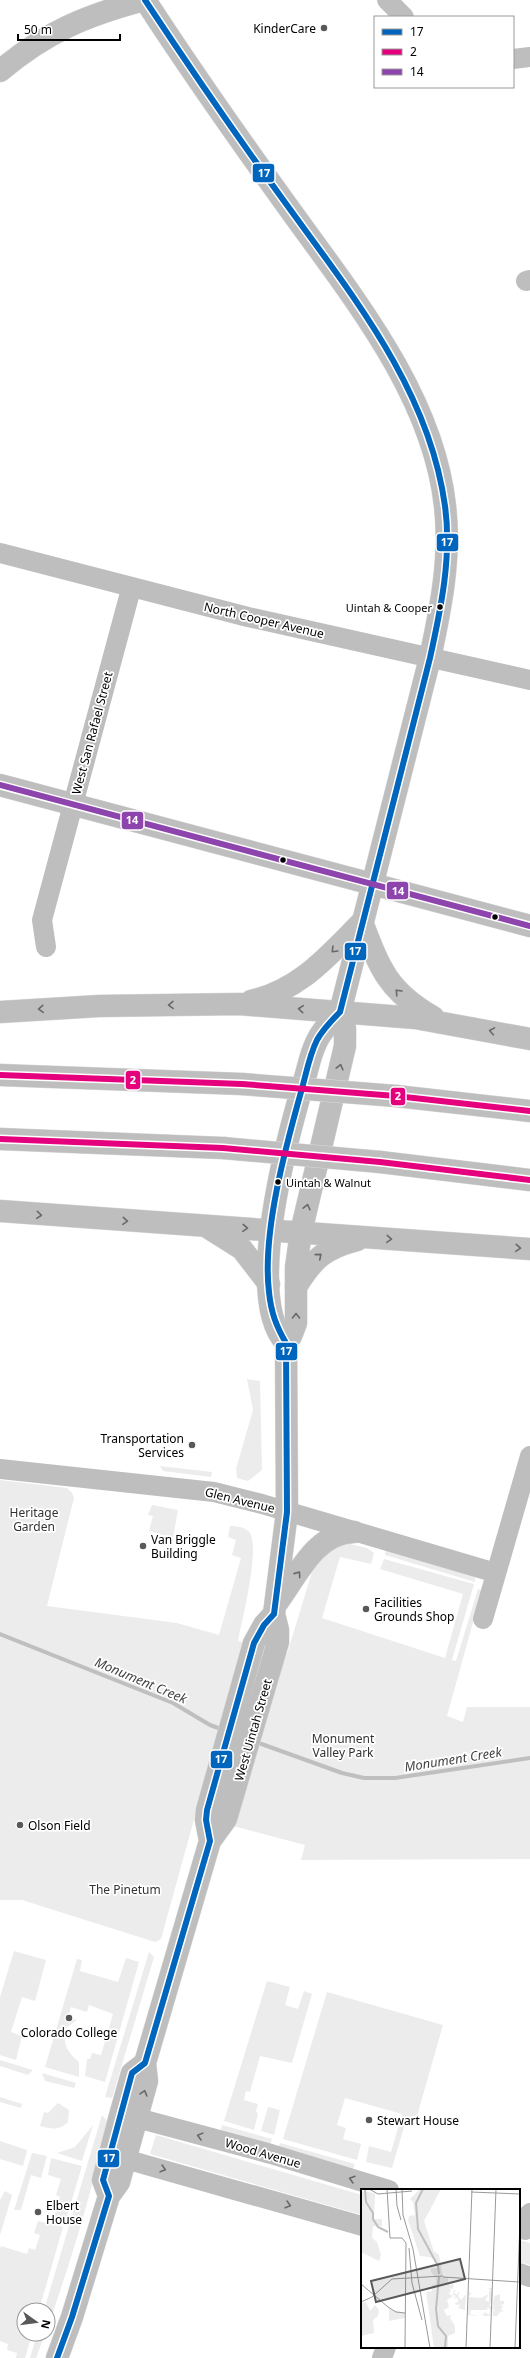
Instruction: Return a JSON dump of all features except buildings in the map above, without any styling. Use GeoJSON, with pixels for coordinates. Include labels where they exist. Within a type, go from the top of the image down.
{"type":"FeatureCollection","features":[{"type":"Feature","properties":{"kind":"main road"},"geometry":{"type":"LineString","coordinates":[[0,71],[40,41],[71,23],[105,11],[145,0]]}},
{"type":"Feature","properties":{"kind":"main road","name":"West Uintah Street"},"geometry":{"type":"LineString","coordinates":[[145,0],[192,73],[351,295],[400,373],[416,405],[440,474],[445,505],[447,541],[442,605],[430,658],[371,884],[340,1012],[345,1028],[345,1046],[301,1232],[296,1287],[296,1323],[291,1336],[286,1343],[287,1512],[274,1610],[278,1630],[277,1649],[222,1798]]}},
{"type":"Feature","properties":{"kind":"main road"},"geometry":{"type":"LineString","coordinates":[[0,785],[530,926]]}},
{"type":"Feature","properties":{"kind":"main road"},"geometry":{"type":"LineString","coordinates":[[239,1004],[268,997],[302,980],[362,922],[377,962],[390,982],[410,1004],[441,1022]]}},
{"type":"Feature","properties":{"kind":"main road"},"geometry":{"type":"LineString","coordinates":[[0,1012],[99,1006],[239,1004],[415,1018],[530,1039]]}},
{"type":"Feature","properties":{"kind":"main road"},"geometry":{"type":"LineString","coordinates":[[286,1343],[280,1337],[272,1318],[269,1284],[271,1230],[293,1117],[316,1043],[326,1026],[340,1012]]}},
{"type":"Feature","properties":{"kind":"main road"},"geometry":{"type":"LineString","coordinates":[[0,1075],[242,1084],[396,1096],[530,1111]]}},
{"type":"Feature","properties":{"kind":"main road"},"geometry":{"type":"LineString","coordinates":[[0,1139],[223,1148],[380,1162],[530,1180]]}},
{"type":"Feature","properties":{"kind":"main road"},"geometry":{"type":"LineString","coordinates":[[0,1211],[530,1249]]}},
{"type":"Feature","properties":{"kind":"main road"},"geometry":{"type":"LineString","coordinates":[[206,1226],[242,1249],[269,1284]]}},
{"type":"Feature","properties":{"kind":"main road"},"geometry":{"type":"LineString","coordinates":[[296,1287],[308,1266],[322,1253],[344,1243],[365,1237]]}},
{"type":"Feature","properties":{"kind":"main road"},"geometry":{"type":"LineString","coordinates":[[274,1610],[314,1551],[324,1541],[338,1534],[354,1532]]}},
{"type":"Feature","properties":{"kind":"main road","name":"West Uintah Street"},"geometry":{"type":"LineString","coordinates":[[61,2352],[109,2196],[119,2182],[147,2081],[145,2063],[210,1841],[223,1825],[222,1798],[254,1643],[274,1610]]}},
{"type":"Feature","properties":{"kind":"main road","name":"West Uintah Street"},"geometry":{"type":"LineString","coordinates":[[109,2196],[103,2180],[121,2112],[132,2073],[145,2063]]}},
{"type":"Feature","properties":{"kind":"street"},"geometry":{"type":"LineString","coordinates":[[387,0],[403,16]]}},
{"type":"Feature","properties":{"kind":"street"},"geometry":{"type":"LineString","coordinates":[[514,59],[530,57]]}},
{"type":"Feature","properties":{"kind":"street","name":"North Cooper Avenue"},"geometry":{"type":"LineString","coordinates":[[0,554],[131,589],[530,680]]}},
{"type":"Feature","properties":{"kind":"street","name":"West San Rafael Street"},"geometry":{"type":"LineString","coordinates":[[46,947],[42,920],[131,589]]}},
{"type":"Feature","properties":{"kind":"street"},"geometry":{"type":"LineString","coordinates":[[483,1619],[496,1573],[522,1514],[530,1456]]}},
{"type":"Feature","properties":{"kind":"street","name":"Glen Avenue"},"geometry":{"type":"LineString","coordinates":[[0,1469],[199,1490],[287,1512],[496,1573]]}},
{"type":"Feature","properties":{"kind":"street","name":"Wood Avenue"},"geometry":{"type":"LineString","coordinates":[[137,2118],[271,2154],[386,2189]]}},
{"type":"Feature","properties":{"kind":"street"},"geometry":{"type":"LineString","coordinates":[[125,2160],[361,2226]]}},
{"type":"Feature","properties":{"kind":"street"},"geometry":{"type":"LineString","coordinates":[[520,2274],[530,2277]]}},
{"type":"Feature","properties":{"kind":"street"},"geometry":{"type":"LineString","coordinates":[[382,2358],[386,2348]]}},
{"type":"Feature","properties":{"kind":"green space"},"geometry":{"type":"Polygon","coordinates":[[[247,1379],[260,1381],[262,1470],[248,1481],[237,1478],[236,1469],[253,1410],[247,1379]]]}},
{"type":"Feature","properties":{"kind":"green space"},"geometry":{"type":"Polygon","coordinates":[[[160,1466],[212,1472],[211,1477],[163,1471],[160,1466]]]}},
{"type":"Feature","properties":{"kind":"green space","name":"Monument Valley Park"},"geometry":{"type":"Polygon","coordinates":[[[0,1480],[67,1488],[72,1493],[74,1498],[47,1606],[177,1623],[219,1635],[241,1558],[232,1555],[236,1540],[228,1537],[230,1526],[236,1526],[244,1528],[248,1531],[253,1541],[252,1569],[238,1641],[287,1654],[315,1562],[338,1541],[367,1548],[374,1553],[371,1564],[340,1557],[322,1618],[445,1658],[463,1594],[380,1569],[384,1559],[474,1584],[452,1660],[456,1661],[478,1589],[482,1590],[447,1716],[463,1722],[467,1707],[530,1707],[530,1859],[301,1860],[305,1845],[195,1816],[161,1939],[155,1942],[22,1900],[0,1900],[0,1480]]]}},
{"type":"Feature","properties":{"kind":"green space"},"geometry":{"type":"Polygon","coordinates":[[[152,1505],[178,1510],[173,1538],[149,1531],[153,1516],[148,1515],[152,1505]]]}},
{"type":"Feature","properties":{"kind":"green space"},"geometry":{"type":"Polygon","coordinates":[[[386,1549],[475,1577],[475,1582],[385,1555],[386,1549]]]}},
{"type":"Feature","properties":{"kind":"green space"},"geometry":{"type":"Polygon","coordinates":[[[14,1951],[46,1960],[35,2001],[22,1997],[11,2032],[22,2036],[16,2060],[0,2055],[0,1997],[14,1951]]]}},
{"type":"Feature","properties":{"kind":"green space"},"geometry":{"type":"Polygon","coordinates":[[[149,1952],[154,1957],[112,2098],[105,2097],[149,1952]]]}},
{"type":"Feature","properties":{"kind":"green space"},"geometry":{"type":"Polygon","coordinates":[[[126,1958],[139,1962],[105,2082],[85,2076],[87,2059],[90,2059],[92,2053],[101,2055],[113,2014],[89,2005],[87,2012],[71,2007],[68,2018],[77,2020],[66,2028],[65,2033],[66,2047],[71,2055],[79,2062],[79,2077],[45,2067],[77,1959],[82,1960],[80,1971],[118,1982],[126,1958]]]}},
{"type":"Feature","properties":{"kind":"green space"},"geometry":{"type":"Polygon","coordinates":[[[267,1981],[290,1987],[285,2005],[298,2009],[304,1991],[312,1994],[292,2063],[260,2056],[250,2092],[246,2091],[244,2100],[258,2104],[256,2111],[258,2114],[254,2130],[224,2121],[267,1981]]]}},
{"type":"Feature","properties":{"kind":"green space"},"geometry":{"type":"Polygon","coordinates":[[[327,1992],[443,2025],[417,2116],[407,2117],[392,2168],[366,2162],[369,2146],[391,2152],[402,2114],[345,2098],[337,2125],[346,2128],[343,2139],[361,2144],[357,2160],[283,2139],[327,1992]]]}},
{"type":"Feature","properties":{"kind":"green space"},"geometry":{"type":"Polygon","coordinates":[[[0,2060],[33,2070],[28,2075],[0,2066],[0,2060]]]}},
{"type":"Feature","properties":{"kind":"green space"},"geometry":{"type":"Polygon","coordinates":[[[42,2073],[76,2083],[74,2088],[45,2081],[42,2073]]]}},
{"type":"Feature","properties":{"kind":"green space"},"geometry":{"type":"Polygon","coordinates":[[[0,2097],[22,2104],[21,2108],[0,2102],[0,2097]]]}},
{"type":"Feature","properties":{"kind":"green space"},"geometry":{"type":"Polygon","coordinates":[[[58,2103],[69,2110],[68,2122],[58,2128],[40,2126],[44,2112],[48,2113],[58,2103]]]}},
{"type":"Feature","properties":{"kind":"green space"},"geometry":{"type":"Polygon","coordinates":[[[268,2107],[280,2110],[274,2135],[261,2131],[268,2107]]]}},
{"type":"Feature","properties":{"kind":"green space"},"geometry":{"type":"Polygon","coordinates":[[[102,2115],[108,2122],[73,2250],[56,2304],[56,2302],[46,2302],[102,2115]]]}},
{"type":"Feature","properties":{"kind":"green space"},"geometry":{"type":"Polygon","coordinates":[[[93,2125],[82,2161],[57,2153],[75,2147],[93,2125]]]}},
{"type":"Feature","properties":{"kind":"green space"},"geometry":{"type":"Polygon","coordinates":[[[222,2125],[272,2139],[270,2145],[221,2130],[222,2125]]]}},
{"type":"Feature","properties":{"kind":"green space"},"geometry":{"type":"Polygon","coordinates":[[[156,2135],[361,2195],[361,2215],[150,2154],[156,2135]]]}},
{"type":"Feature","properties":{"kind":"green space"},"geometry":{"type":"Polygon","coordinates":[[[0,2141],[27,2150],[23,2166],[0,2159],[0,2141]]]}},
{"type":"Feature","properties":{"kind":"green space"},"geometry":{"type":"Polygon","coordinates":[[[280,2143],[355,2164],[353,2169],[278,2148],[280,2143]]]}},
{"type":"Feature","properties":{"kind":"green space"},"geometry":{"type":"Polygon","coordinates":[[[32,2153],[47,2156],[41,2178],[31,2175],[21,2210],[14,2210],[32,2153]]]}},
{"type":"Feature","properties":{"kind":"green space"},"geometry":{"type":"Polygon","coordinates":[[[51,2158],[82,2166],[65,2223],[53,2220],[60,2197],[56,2195],[61,2179],[48,2175],[51,2158]]]}},
{"type":"Feature","properties":{"kind":"green space"},"geometry":{"type":"Polygon","coordinates":[[[5,2191],[12,2195],[0,2235],[0,2200],[5,2191]]]}},
{"type":"Feature","properties":{"kind":"green space"},"geometry":{"type":"Polygon","coordinates":[[[38,2221],[63,2227],[41,2302],[16,2302],[16,2342],[30,2342],[25,2358],[16,2358],[17,2353],[7,2350],[8,2344],[0,2341],[0,2249],[1,2246],[27,2254],[29,2248],[35,2250],[40,2235],[34,2233],[38,2221]]]}},
{"type":"Feature","properties":{"kind":"green space"},"geometry":{"type":"Polygon","coordinates":[[[520,2240],[530,2243],[530,2265],[520,2262],[520,2240]]]}},
{"type":"Feature","properties":{"kind":"green space"},"geometry":{"type":"Polygon","coordinates":[[[35,2342],[42,2342],[36,2358],[30,2358],[35,2342]]]}},
{"type":"Feature","properties":{"kind":"waterway","name":"Monument Creek"},"geometry":{"type":"LineString","coordinates":[[0,1634],[173,1703],[210,1725],[224,1730]]}},
{"type":"Feature","properties":{"kind":"waterway","name":"Monument Creek"},"geometry":{"type":"LineString","coordinates":[[256,1742],[342,1773],[364,1778],[395,1778],[530,1758]]}},
{"type":"Feature","properties":{"kind":"transit line","name":"17"},"geometry":{"type":"LineString","coordinates":[[57,2358],[72,2317],[109,2196],[103,2180],[132,2073],[145,2063],[210,1841],[206,1820],[207,1810],[254,1643],[264,1625],[274,1614],[287,1512],[286,1343],[274,1319],[269,1292],[268,1269],[269,1244],[276,1192],[312,1052],[322,1032],[340,1012],[430,658],[444,582],[447,544],[445,506],[436,463],[423,422],[405,382],[384,344],[335,271],[196,76],[145,0]]}},
{"type":"Feature","properties":{"kind":"transit line","name":"14"},"geometry":{"type":"LineString","coordinates":[[0,785],[530,926]]}},
{"type":"Feature","properties":{"kind":"transit line","name":"2"},"geometry":{"type":"LineString","coordinates":[[0,1075],[242,1084],[396,1096],[530,1111]]}},
{"type":"Feature","properties":{"kind":"transit line","name":"2"},"geometry":{"type":"LineString","coordinates":[[0,1139],[223,1148],[380,1162],[530,1180]]}},
{"type":"Feature","properties":{"kind":"place","name":"KinderCare"},"geometry":{"type":"Point","coordinates":[324,28]}},
{"type":"Feature","properties":{"kind":"place","name":"Uintah & Cooper"},"geometry":{"type":"Point","coordinates":[440,607]}},
{"type":"Feature","properties":{"kind":"place","name":"Uintah & Walnut"},"geometry":{"type":"Point","coordinates":[278,1182]}},
{"type":"Feature","properties":{"kind":"place","name":"Transportation Services"},"geometry":{"type":"Point","coordinates":[192,1445]}},
{"type":"Feature","properties":{"kind":"place","name":"Van Briggle Building"},"geometry":{"type":"Point","coordinates":[143,1546]}},
{"type":"Feature","properties":{"kind":"place","name":"Facilities Grounds Shop"},"geometry":{"type":"Point","coordinates":[366,1609]}},
{"type":"Feature","properties":{"kind":"place","name":"Olson Field"},"geometry":{"type":"Point","coordinates":[20,1825]}},
{"type":"Feature","properties":{"kind":"place","name":"Colorado College"},"geometry":{"type":"Point","coordinates":[69,2018]}},
{"type":"Feature","properties":{"kind":"place","name":"Stewart House"},"geometry":{"type":"Point","coordinates":[369,2120]}},
{"type":"Feature","properties":{"kind":"place","name":"Elbert House"},"geometry":{"type":"Point","coordinates":[38,2212]}},
{"type":"Feature","properties":{"kind":"park label","name":"Heritage Garden"},"geometry":{"type":"Point","coordinates":[34,1519]}},
{"type":"Feature","properties":{"kind":"park label","name":"The Pinetum"},"geometry":{"type":"Point","coordinates":[125,1889]}}]}
